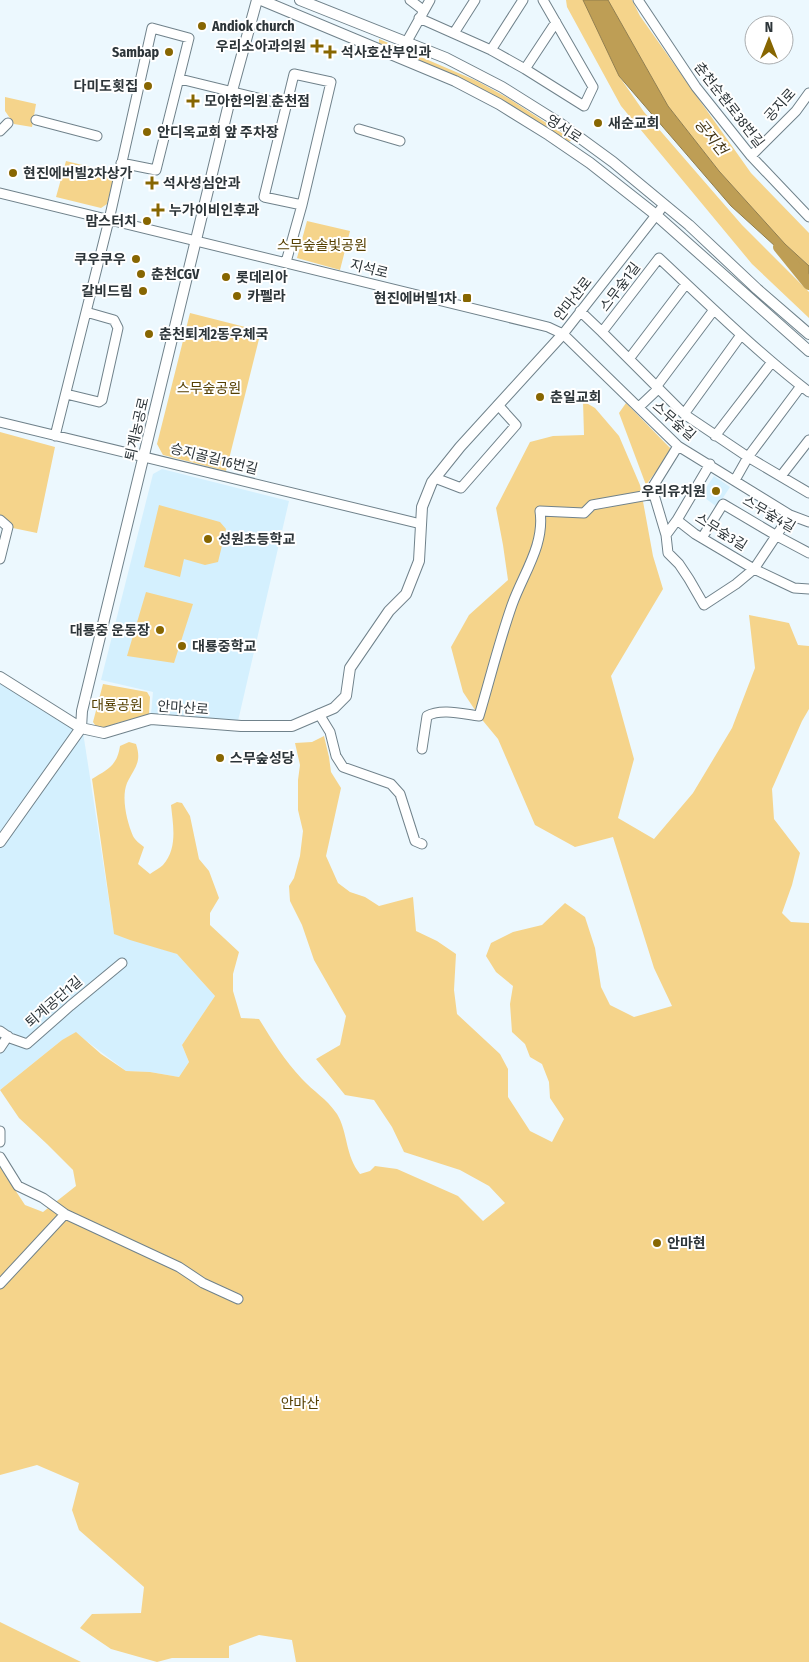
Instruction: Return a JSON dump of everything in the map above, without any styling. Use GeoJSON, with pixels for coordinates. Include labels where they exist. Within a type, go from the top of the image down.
{"type":"FeatureCollection","features":[{"type":"Feature","properties":{"kind":"street","name":"퇴계농공로"},"geometry":{"type":"LineString","coordinates":[[82,728],[82,711],[145,456],[195,242],[256,0]]}},
{"type":"Feature","properties":{"kind":"street","name":"영서로"},"geometry":{"type":"LineString","coordinates":[[260,0],[455,81],[499,104],[590,163],[656,215],[809,352]]}},
{"type":"Feature","properties":{"kind":"street","name":"영서로"},"geometry":{"type":"LineString","coordinates":[[300,0],[446,58],[502,87],[561,124],[664,205],[809,334]]}},
{"type":"Feature","properties":{"kind":"street"},"geometry":{"type":"LineString","coordinates":[[410,0],[421,14],[525,69],[584,106],[593,87],[543,0]]}},
{"type":"Feature","properties":{"kind":"street"},"geometry":{"type":"LineString","coordinates":[[406,43],[430,0]]}},
{"type":"Feature","properties":{"kind":"street"},"geometry":{"type":"LineString","coordinates":[[454,33],[475,0]]}},
{"type":"Feature","properties":{"kind":"street"},"geometry":{"type":"LineString","coordinates":[[491,50],[523,0]]}},
{"type":"Feature","properties":{"kind":"street","name":"춘천순환로38번길"},"geometry":{"type":"LineString","coordinates":[[638,0],[696,87],[751,156],[809,217]]}},
{"type":"Feature","properties":{"kind":"street"},"geometry":{"type":"LineString","coordinates":[[329,29],[326,23],[327,18],[332,15],[338,15]]}},
{"type":"Feature","properties":{"kind":"street"},"geometry":{"type":"LineString","coordinates":[[525,69],[556,22]]}},
{"type":"Feature","properties":{"kind":"street"},"geometry":{"type":"LineString","coordinates":[[55,436],[110,220],[121,163],[152,28],[189,38],[156,170],[121,163]]}},
{"type":"Feature","properties":{"kind":"street"},"geometry":{"type":"LineString","coordinates":[[286,262],[302,205],[331,82],[294,74],[264,197],[302,205]]}},
{"type":"Feature","properties":{"kind":"street"},"geometry":{"type":"LineString","coordinates":[[180,79],[286,105]]}},
{"type":"Feature","properties":{"kind":"street","name":"공지로"},"geometry":{"type":"LineString","coordinates":[[751,156],[796,111],[809,93]]}},
{"type":"Feature","properties":{"kind":"street"},"geometry":{"type":"LineString","coordinates":[[36,120],[97,136]]}},
{"type":"Feature","properties":{"kind":"street"},"geometry":{"type":"LineString","coordinates":[[0,131],[8,123]]}},
{"type":"Feature","properties":{"kind":"street"},"geometry":{"type":"LineString","coordinates":[[359,129],[400,140]]}},
{"type":"Feature","properties":{"kind":"street"},"geometry":{"type":"LineString","coordinates":[[622,188],[632,186],[633,179]]}},
{"type":"Feature","properties":{"kind":"street","name":"지석로"},"geometry":{"type":"LineString","coordinates":[[0,193],[548,327],[563,334]]}},
{"type":"Feature","properties":{"kind":"street","name":"안마산로"},"geometry":{"type":"LineString","coordinates":[[0,677],[82,728],[104,733],[151,719],[241,726],[292,726],[334,708],[346,696],[350,668],[389,611],[406,594],[419,561],[422,507],[432,482],[460,447],[563,334],[664,205]]}},
{"type":"Feature","properties":{"kind":"street"},"geometry":{"type":"LineString","coordinates":[[690,244],[692,236],[700,236]]}},
{"type":"Feature","properties":{"kind":"street","name":"스무숲1길"},"geometry":{"type":"LineString","coordinates":[[809,392],[713,311],[659,258],[602,332],[684,414],[748,457],[809,493]]}},
{"type":"Feature","properties":{"kind":"street"},"geometry":{"type":"LineString","coordinates":[[629,359],[686,284]]}},
{"type":"Feature","properties":{"kind":"street"},"geometry":{"type":"LineString","coordinates":[[580,311],[602,332]]}},
{"type":"Feature","properties":{"kind":"street"},"geometry":{"type":"LineString","coordinates":[[639,407],[657,388],[713,311]]}},
{"type":"Feature","properties":{"kind":"street"},"geometry":{"type":"LineString","coordinates":[[66,394],[99,402],[102,400],[118,328],[114,320],[86,312]]}},
{"type":"Feature","properties":{"kind":"street","name":"스무숲길"},"geometry":{"type":"LineString","coordinates":[[563,334],[678,446],[790,515],[809,522]]}},
{"type":"Feature","properties":{"kind":"street"},"geometry":{"type":"LineString","coordinates":[[684,414],[741,335]]}},
{"type":"Feature","properties":{"kind":"street"},"geometry":{"type":"LineString","coordinates":[[715,436],[772,362]]}},
{"type":"Feature","properties":{"kind":"street"},"geometry":{"type":"LineString","coordinates":[[735,480],[748,457],[801,386]]}},
{"type":"Feature","properties":{"kind":"street"},"geometry":{"type":"LineString","coordinates":[[435,478],[461,488],[516,426],[498,405]]}},
{"type":"Feature","properties":{"kind":"street","name":"승지골길16번길"},"geometry":{"type":"LineString","coordinates":[[0,422],[421,524]]}},
{"type":"Feature","properties":{"kind":"street"},"geometry":{"type":"LineString","coordinates":[[781,476],[809,440]]}},
{"type":"Feature","properties":{"kind":"street"},"geometry":{"type":"LineString","coordinates":[[678,446],[652,488],[666,535],[668,553],[679,564],[704,605],[736,584],[754,569],[790,515]]}},
{"type":"Feature","properties":{"kind":"street","name":"스무숲3길"},"geometry":{"type":"LineString","coordinates":[[710,464],[677,520],[702,538],[754,569],[794,588],[809,589]]}},
{"type":"Feature","properties":{"kind":"street"},"geometry":{"type":"LineString","coordinates":[[422,749],[426,716],[446,712],[479,716],[512,605],[538,543],[542,523],[540,511],[584,513],[592,505],[654,494]]}},
{"type":"Feature","properties":{"kind":"street","name":"스무숲4길"},"geometry":{"type":"LineString","coordinates":[[702,538],[723,504],[809,553]]}},
{"type":"Feature","properties":{"kind":"street"},"geometry":{"type":"LineString","coordinates":[[0,520],[8,527],[0,559]]}},
{"type":"Feature","properties":{"kind":"street"},"geometry":{"type":"LineString","coordinates":[[666,535],[677,520]]}},
{"type":"Feature","properties":{"kind":"street"},"geometry":{"type":"LineString","coordinates":[[319,714],[330,732],[336,756],[343,767],[392,784],[400,794],[415,841],[422,844]]}},
{"type":"Feature","properties":{"kind":"street"},"geometry":{"type":"LineString","coordinates":[[0,842],[82,728]]}},
{"type":"Feature","properties":{"kind":"street","name":"퇴계공단1길"},"geometry":{"type":"LineString","coordinates":[[4,1034],[27,1044],[122,963]]}},
{"type":"Feature","properties":{"kind":"street"},"geometry":{"type":"LineString","coordinates":[[0,1048],[4,1034]]}},
{"type":"Feature","properties":{"kind":"street"},"geometry":{"type":"LineString","coordinates":[[0,1131],[0,1142]]}},
{"type":"Feature","properties":{"kind":"street"},"geometry":{"type":"LineString","coordinates":[[0,1157],[18,1186],[43,1198],[65,1214],[179,1267],[203,1283],[238,1299]]}},
{"type":"Feature","properties":{"kind":"street"},"geometry":{"type":"LineString","coordinates":[[0,1284],[65,1214]]}},
{"type":"Feature","properties":{"kind":"shaded area"},"geometry":{"type":"Polygon","coordinates":[[[583,0],[608,0],[668,106],[719,171],[785,244],[809,266],[809,277],[731,206],[619,76],[583,0]]]}},
{"type":"Feature","properties":{"kind":"shaded area"},"geometry":{"type":"Polygon","coordinates":[[[162,469],[289,501],[238,721],[151,714],[153,692],[101,680],[153,474],[162,469]]]}},
{"type":"Feature","properties":{"kind":"shaded area","name":"우리유치원"},"geometry":{"type":"Polygon","coordinates":[[[714,476],[730,487],[717,507],[701,495],[714,476]]]}},
{"type":"Feature","properties":{"kind":"shaded area"},"geometry":{"type":"Polygon","coordinates":[[[0,677],[83,732],[114,933],[177,954],[215,996],[182,1045],[189,1062],[179,1077],[150,1072],[126,1071],[76,1033],[62,1040],[0,1090],[0,677]]]}},
{"type":"Feature","properties":{"kind":"green space"},"geometry":{"type":"Polygon","coordinates":[[[566,0],[583,0],[619,76],[644,112],[742,225],[809,292],[809,318],[752,264],[621,106],[567,7],[566,0]]]}},
{"type":"Feature","properties":{"kind":"green space"},"geometry":{"type":"Polygon","coordinates":[[[608,0],[632,0],[640,16],[751,173],[809,233],[809,266],[785,244],[719,171],[668,106],[608,0]]]}},
{"type":"Feature","properties":{"kind":"green space"},"geometry":{"type":"Polygon","coordinates":[[[379,39],[477,81],[508,98],[571,139],[571,141],[567,142],[506,102],[474,85],[379,43],[379,39]]]}},
{"type":"Feature","properties":{"kind":"green space"},"geometry":{"type":"Polygon","coordinates":[[[5,97],[36,104],[32,127],[14,124],[5,111],[5,97]]]}},
{"type":"Feature","properties":{"kind":"green space"},"geometry":{"type":"Polygon","coordinates":[[[66,161],[115,173],[107,204],[101,208],[56,197],[66,161]]]}},
{"type":"Feature","properties":{"kind":"green space","name":"스무숲솔빛공원"},"geometry":{"type":"Polygon","coordinates":[[[307,221],[350,231],[340,270],[297,258],[307,221]]]}},
{"type":"Feature","properties":{"kind":"green space","name":"스무숲공원"},"geometry":{"type":"Polygon","coordinates":[[[190,313],[261,331],[226,471],[163,455],[157,444],[190,313]]]}},
{"type":"Feature","properties":{"kind":"green space","name":"안마산"},"geometry":{"type":"Polygon","coordinates":[[[583,401],[595,408],[619,436],[640,485],[653,556],[663,589],[611,676],[634,759],[618,818],[654,839],[693,793],[732,728],[755,668],[749,615],[789,623],[798,645],[809,646],[809,709],[772,789],[774,819],[800,853],[792,885],[782,913],[791,922],[809,923],[809,1662],[296,1662],[292,1640],[259,1635],[229,1646],[229,1658],[172,1658],[157,1662],[111,1649],[80,1628],[92,1614],[141,1613],[144,1587],[79,1530],[72,1510],[79,1483],[37,1465],[0,1475],[0,1167],[25,1205],[43,1212],[76,1186],[73,1170],[19,1118],[0,1090],[62,1040],[76,1032],[101,1054],[126,1071],[150,1072],[179,1077],[189,1062],[182,1045],[215,996],[177,954],[114,934],[92,779],[114,763],[120,746],[129,742],[136,744],[138,760],[125,789],[125,803],[133,836],[144,847],[138,864],[150,874],[162,866],[168,858],[173,844],[171,805],[177,802],[182,803],[190,816],[199,859],[209,871],[219,898],[210,913],[210,925],[239,952],[233,974],[233,991],[241,1018],[259,1019],[296,1072],[306,1084],[333,1108],[341,1121],[349,1152],[360,1174],[370,1171],[375,1166],[397,1169],[458,1196],[483,1221],[505,1203],[489,1186],[460,1170],[404,1152],[392,1127],[374,1100],[345,1095],[316,1059],[340,1045],[346,1016],[314,960],[302,925],[290,901],[289,886],[294,878],[300,856],[303,831],[298,810],[300,765],[295,743],[312,742],[324,736],[331,772],[341,788],[326,856],[338,883],[350,892],[365,897],[379,906],[413,897],[416,931],[437,941],[456,954],[454,990],[457,1014],[500,1054],[508,1069],[508,1097],[530,1131],[552,1142],[564,1119],[550,1098],[549,1082],[542,1064],[530,1057],[525,1044],[512,1032],[510,1004],[513,986],[496,972],[486,956],[491,943],[513,932],[542,925],[565,903],[585,917],[595,948],[601,987],[610,1005],[634,1017],[672,1006],[654,968],[613,837],[575,847],[535,825],[498,739],[479,716],[463,692],[451,647],[469,615],[508,580],[496,508],[530,442],[553,436],[584,435],[583,401]]]}},
{"type":"Feature","properties":{"kind":"green space"},"geometry":{"type":"Polygon","coordinates":[[[626,403],[672,450],[646,485],[619,413],[626,403]]]}},
{"type":"Feature","properties":{"kind":"green space"},"geometry":{"type":"Polygon","coordinates":[[[0,432],[55,447],[37,533],[8,527],[0,520],[0,432]]]}},
{"type":"Feature","properties":{"kind":"green space"},"geometry":{"type":"Polygon","coordinates":[[[159,505],[220,522],[226,529],[218,562],[205,565],[184,559],[180,577],[144,567],[159,505]]]}},
{"type":"Feature","properties":{"kind":"green space","name":"대룡중 운동장"},"geometry":{"type":"Polygon","coordinates":[[[146,592],[193,604],[174,663],[127,656],[146,592]]]}},
{"type":"Feature","properties":{"kind":"green space","name":"대룡공원"},"geometry":{"type":"Polygon","coordinates":[[[103,684],[147,692],[150,697],[149,714],[103,729],[97,728],[93,722],[103,684]]]}},
{"type":"Feature","properties":{"kind":"green space"},"geometry":{"type":"Polygon","coordinates":[[[0,1622],[81,1662],[0,1662],[0,1622]]]}},
{"type":"Feature","properties":{"kind":"waterway","name":"공지천"},"geometry":{"type":"LineString","coordinates":[[779,247],[809,284]]}},
{"type":"Feature","properties":{"kind":"place","name":"Andiok church"},"geometry":{"type":"Point","coordinates":[202,26]}},
{"type":"Feature","properties":{"kind":"place","name":"우리소아과의원"},"geometry":{"type":"Point","coordinates":[317,46]}},
{"type":"Feature","properties":{"kind":"place","name":"Sambap"},"geometry":{"type":"Point","coordinates":[169,52]}},
{"type":"Feature","properties":{"kind":"place","name":"석사호산부인과"},"geometry":{"type":"Point","coordinates":[330,52]}},
{"type":"Feature","properties":{"kind":"place","name":"다미도횟집"},"geometry":{"type":"Point","coordinates":[148,86]}},
{"type":"Feature","properties":{"kind":"place","name":"모아한의원 춘천점"},"geometry":{"type":"Point","coordinates":[193,101]}},
{"type":"Feature","properties":{"kind":"place","name":"새순교회"},"geometry":{"type":"Point","coordinates":[598,123]}},
{"type":"Feature","properties":{"kind":"place","name":"안디옥교회 앞 주차장"},"geometry":{"type":"Point","coordinates":[147,132]}},
{"type":"Feature","properties":{"kind":"place","name":"현진에버빌2차상가"},"geometry":{"type":"Point","coordinates":[13,173]}},
{"type":"Feature","properties":{"kind":"place","name":"석사성심안과"},"geometry":{"type":"Point","coordinates":[152,183]}},
{"type":"Feature","properties":{"kind":"place","name":"누가이비인후과"},"geometry":{"type":"Point","coordinates":[158,210]}},
{"type":"Feature","properties":{"kind":"place","name":"맘스터치"},"geometry":{"type":"Point","coordinates":[147,221]}},
{"type":"Feature","properties":{"kind":"place","name":"쿠우쿠우"},"geometry":{"type":"Point","coordinates":[136,259]}},
{"type":"Feature","properties":{"kind":"place","name":"춘천CGV"},"geometry":{"type":"Point","coordinates":[141,274]}},
{"type":"Feature","properties":{"kind":"place","name":"롯데리아"},"geometry":{"type":"Point","coordinates":[226,277]}},
{"type":"Feature","properties":{"kind":"place","name":"갈비드림"},"geometry":{"type":"Point","coordinates":[143,291]}},
{"type":"Feature","properties":{"kind":"place","name":"카펠라"},"geometry":{"type":"Point","coordinates":[237,296]}},
{"type":"Feature","properties":{"kind":"place","name":"현진에버빌1차"},"geometry":{"type":"Point","coordinates":[467,298]}},
{"type":"Feature","properties":{"kind":"place","name":"춘천퇴계2동우체국"},"geometry":{"type":"Point","coordinates":[149,334]}},
{"type":"Feature","properties":{"kind":"place","name":"춘일교회"},"geometry":{"type":"Point","coordinates":[540,397]}},
{"type":"Feature","properties":{"kind":"place","name":"우리유치원"},"geometry":{"type":"Point","coordinates":[716,491]}},
{"type":"Feature","properties":{"kind":"place","name":"성원초등학교"},"geometry":{"type":"Point","coordinates":[208,539]}},
{"type":"Feature","properties":{"kind":"place","name":"대룡중 운동장"},"geometry":{"type":"Point","coordinates":[160,630]}},
{"type":"Feature","properties":{"kind":"place","name":"대룡중학교"},"geometry":{"type":"Point","coordinates":[182,646]}},
{"type":"Feature","properties":{"kind":"place","name":"스무숲성당"},"geometry":{"type":"Point","coordinates":[220,758]}},
{"type":"Feature","properties":{"kind":"place","name":"안마현"},"geometry":{"type":"Point","coordinates":[657,1243]}}]}
